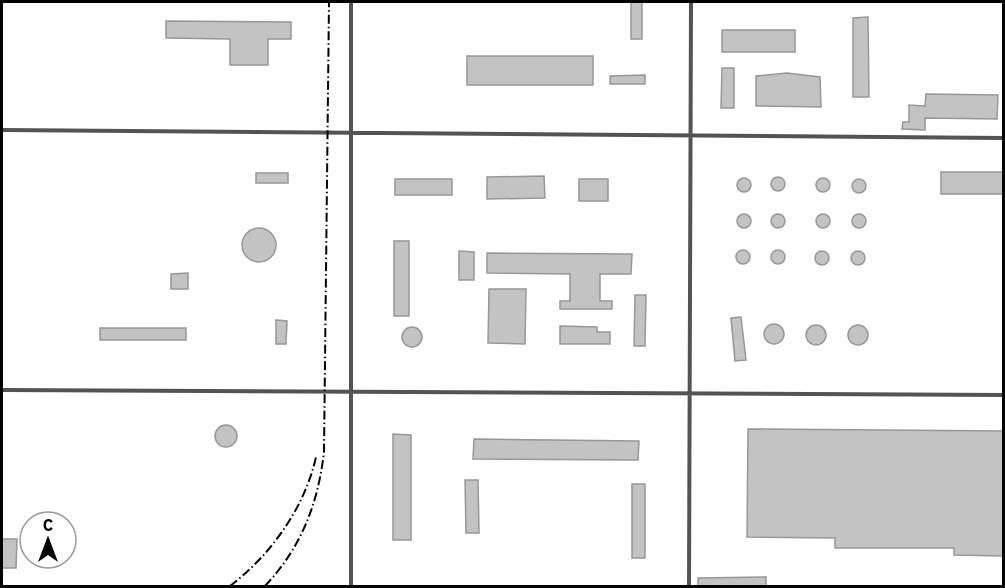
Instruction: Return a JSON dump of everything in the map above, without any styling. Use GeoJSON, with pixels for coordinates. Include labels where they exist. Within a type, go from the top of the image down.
{"type":"FeatureCollection","features":[{"type":"Feature","properties":{"kind":"lane"},"geometry":{"type":"LineString","coordinates":[[351,2],[351,586]]}},
{"type":"Feature","properties":{"kind":"lane"},"geometry":{"type":"LineString","coordinates":[[689,586],[691,2]]}},
{"type":"Feature","properties":{"kind":"lane"},"geometry":{"type":"LineString","coordinates":[[2,129],[1004,138]]}},
{"type":"Feature","properties":{"kind":"lane"},"geometry":{"type":"LineString","coordinates":[[2,390],[1004,395]]}},
{"type":"Feature","properties":{"kind":"building"},"geometry":{"type":"Polygon","coordinates":[[[631,2],[642,2],[642,39],[631,39],[631,2]]]}},
{"type":"Feature","properties":{"kind":"building"},"geometry":{"type":"Polygon","coordinates":[[[868,17],[869,97],[853,97],[853,18],[868,17]]]}},
{"type":"Feature","properties":{"kind":"building"},"geometry":{"type":"Polygon","coordinates":[[[166,21],[291,22],[291,39],[268,39],[268,65],[230,65],[230,39],[166,38],[166,21]]]}},
{"type":"Feature","properties":{"kind":"building"},"geometry":{"type":"Polygon","coordinates":[[[722,30],[795,30],[795,52],[722,52],[722,30]]]}},
{"type":"Feature","properties":{"kind":"building"},"geometry":{"type":"Polygon","coordinates":[[[467,56],[593,56],[593,85],[467,85],[467,56]]]}},
{"type":"Feature","properties":{"kind":"building"},"geometry":{"type":"Polygon","coordinates":[[[722,68],[734,68],[734,108],[721,108],[722,68]]]}},
{"type":"Feature","properties":{"kind":"building"},"geometry":{"type":"Polygon","coordinates":[[[787,73],[820,77],[821,107],[756,106],[756,76],[787,73]]]}},
{"type":"Feature","properties":{"kind":"building"},"geometry":{"type":"Polygon","coordinates":[[[645,75],[645,84],[610,84],[610,76],[645,75]]]}},
{"type":"Feature","properties":{"kind":"building"},"geometry":{"type":"Polygon","coordinates":[[[926,94],[998,95],[997,119],[925,118],[925,130],[902,129],[903,122],[909,122],[909,105],[925,106],[926,94]]]}},
{"type":"Feature","properties":{"kind":"building"},"geometry":{"type":"Polygon","coordinates":[[[941,172],[1004,172],[1004,194],[941,194],[941,172]]]}},
{"type":"Feature","properties":{"kind":"building"},"geometry":{"type":"Polygon","coordinates":[[[256,173],[288,173],[288,183],[256,183],[256,173]]]}},
{"type":"Feature","properties":{"kind":"building"},"geometry":{"type":"Polygon","coordinates":[[[544,176],[545,198],[487,199],[487,177],[544,176]]]}},
{"type":"Feature","properties":{"kind":"building"},"geometry":{"type":"Polygon","coordinates":[[[775,177],[781,177],[785,184],[781,191],[775,191],[771,187],[771,181],[775,177]]]}},
{"type":"Feature","properties":{"kind":"building"},"geometry":{"type":"Polygon","coordinates":[[[741,178],[747,178],[751,185],[747,192],[741,192],[737,188],[737,182],[741,178]]]}},
{"type":"Feature","properties":{"kind":"building"},"geometry":{"type":"Polygon","coordinates":[[[820,178],[826,178],[830,185],[826,192],[820,192],[816,188],[816,182],[820,178]]]}},
{"type":"Feature","properties":{"kind":"building"},"geometry":{"type":"Polygon","coordinates":[[[395,179],[452,179],[452,195],[395,195],[395,179]]]}},
{"type":"Feature","properties":{"kind":"building"},"geometry":{"type":"Polygon","coordinates":[[[579,179],[608,179],[608,201],[579,201],[579,179]]]}},
{"type":"Feature","properties":{"kind":"building"},"geometry":{"type":"Polygon","coordinates":[[[856,179],[862,179],[866,186],[862,193],[856,193],[852,189],[852,183],[856,179]]]}},
{"type":"Feature","properties":{"kind":"building"},"geometry":{"type":"Polygon","coordinates":[[[741,214],[747,214],[751,221],[747,228],[741,228],[737,224],[737,218],[741,214]]]}},
{"type":"Feature","properties":{"kind":"building"},"geometry":{"type":"Polygon","coordinates":[[[775,214],[781,214],[785,221],[781,228],[775,228],[771,224],[771,218],[775,214]]]}},
{"type":"Feature","properties":{"kind":"building"},"geometry":{"type":"Polygon","coordinates":[[[820,214],[826,214],[830,221],[826,228],[820,228],[816,224],[816,218],[820,214]]]}},
{"type":"Feature","properties":{"kind":"building"},"geometry":{"type":"Polygon","coordinates":[[[856,214],[862,214],[866,221],[862,228],[856,228],[852,224],[852,218],[856,214]]]}},
{"type":"Feature","properties":{"kind":"building"},"geometry":{"type":"Polygon","coordinates":[[[259,228],[271,233],[276,245],[271,257],[259,262],[247,257],[242,245],[247,233],[259,228]]]}},
{"type":"Feature","properties":{"kind":"building"},"geometry":{"type":"Polygon","coordinates":[[[394,241],[409,241],[409,316],[394,316],[394,241]]]}},
{"type":"Feature","properties":{"kind":"building"},"geometry":{"type":"Polygon","coordinates":[[[740,250],[746,250],[750,257],[746,264],[740,264],[736,260],[736,254],[740,250]]]}},
{"type":"Feature","properties":{"kind":"building"},"geometry":{"type":"Polygon","coordinates":[[[775,250],[781,250],[785,257],[781,264],[775,264],[771,260],[771,254],[775,250]]]}},
{"type":"Feature","properties":{"kind":"building"},"geometry":{"type":"Polygon","coordinates":[[[459,251],[474,252],[474,280],[459,280],[459,251]]]}},
{"type":"Feature","properties":{"kind":"building"},"geometry":{"type":"Polygon","coordinates":[[[819,251],[825,251],[829,258],[825,265],[819,265],[815,261],[815,255],[819,251]]]}},
{"type":"Feature","properties":{"kind":"building"},"geometry":{"type":"Polygon","coordinates":[[[855,251],[861,251],[865,258],[861,265],[855,265],[851,261],[851,255],[855,251]]]}},
{"type":"Feature","properties":{"kind":"building"},"geometry":{"type":"Polygon","coordinates":[[[487,253],[632,254],[631,274],[600,274],[600,301],[612,301],[612,309],[560,309],[560,301],[570,301],[570,274],[487,273],[487,253]]]}},
{"type":"Feature","properties":{"kind":"building"},"geometry":{"type":"Polygon","coordinates":[[[188,273],[188,289],[171,289],[171,274],[188,273]]]}},
{"type":"Feature","properties":{"kind":"building"},"geometry":{"type":"Polygon","coordinates":[[[489,289],[526,289],[525,344],[488,343],[489,289]]]}},
{"type":"Feature","properties":{"kind":"building"},"geometry":{"type":"Polygon","coordinates":[[[635,295],[646,295],[645,346],[634,346],[635,295]]]}},
{"type":"Feature","properties":{"kind":"building"},"geometry":{"type":"Polygon","coordinates":[[[741,317],[746,360],[735,361],[731,318],[741,317]]]}},
{"type":"Feature","properties":{"kind":"building"},"geometry":{"type":"Polygon","coordinates":[[[276,320],[287,321],[286,344],[276,344],[276,320]]]}},
{"type":"Feature","properties":{"kind":"building"},"geometry":{"type":"Polygon","coordinates":[[[774,324],[781,327],[784,334],[781,341],[774,344],[767,341],[764,334],[767,327],[774,324]]]}},
{"type":"Feature","properties":{"kind":"building"},"geometry":{"type":"Polygon","coordinates":[[[816,325],[823,328],[826,335],[823,342],[816,345],[809,342],[806,335],[809,328],[816,325]]]}},
{"type":"Feature","properties":{"kind":"building"},"geometry":{"type":"Polygon","coordinates":[[[858,325],[865,328],[868,335],[865,342],[858,345],[851,342],[848,335],[851,328],[858,325]]]}},
{"type":"Feature","properties":{"kind":"building"},"geometry":{"type":"Polygon","coordinates":[[[560,326],[597,327],[597,332],[610,332],[610,344],[560,344],[560,326]]]}},
{"type":"Feature","properties":{"kind":"building"},"geometry":{"type":"Polygon","coordinates":[[[412,327],[419,330],[422,337],[419,344],[412,347],[405,344],[402,337],[405,330],[412,327]]]}},
{"type":"Feature","properties":{"kind":"building"},"geometry":{"type":"Polygon","coordinates":[[[100,328],[186,328],[186,340],[100,340],[100,328]]]}},
{"type":"Feature","properties":{"kind":"building"},"geometry":{"type":"Polygon","coordinates":[[[226,425],[234,428],[237,436],[234,444],[226,447],[218,444],[215,436],[218,428],[226,425]]]}},
{"type":"Feature","properties":{"kind":"building"},"geometry":{"type":"Polygon","coordinates":[[[748,429],[1004,431],[1004,556],[954,555],[954,548],[835,548],[835,538],[747,537],[748,429]]]}},
{"type":"Feature","properties":{"kind":"building"},"geometry":{"type":"Polygon","coordinates":[[[393,434],[411,435],[411,540],[393,540],[393,434]]]}},
{"type":"Feature","properties":{"kind":"building"},"geometry":{"type":"Polygon","coordinates":[[[474,439],[639,441],[638,460],[473,459],[474,439]]]}},
{"type":"Feature","properties":{"kind":"building"},"geometry":{"type":"Polygon","coordinates":[[[465,480],[478,480],[479,533],[466,533],[465,480]]]}},
{"type":"Feature","properties":{"kind":"building"},"geometry":{"type":"Polygon","coordinates":[[[632,484],[645,484],[645,558],[632,558],[632,484]]]}},
{"type":"Feature","properties":{"kind":"building"},"geometry":{"type":"Polygon","coordinates":[[[2,539],[17,539],[16,568],[2,568],[2,539]]]}},
{"type":"Feature","properties":{"kind":"building"},"geometry":{"type":"Polygon","coordinates":[[[766,577],[766,586],[698,586],[698,578],[766,577]]]}},
{"type":"Feature","properties":{"kind":"railway"},"geometry":{"type":"LineString","coordinates":[[265,586],[289,556],[306,524],[317,490],[324,452],[329,2]]}},
{"type":"Feature","properties":{"kind":"railway"},"geometry":{"type":"LineString","coordinates":[[230,586],[259,560],[284,529],[304,494],[316,457]]}}]}
